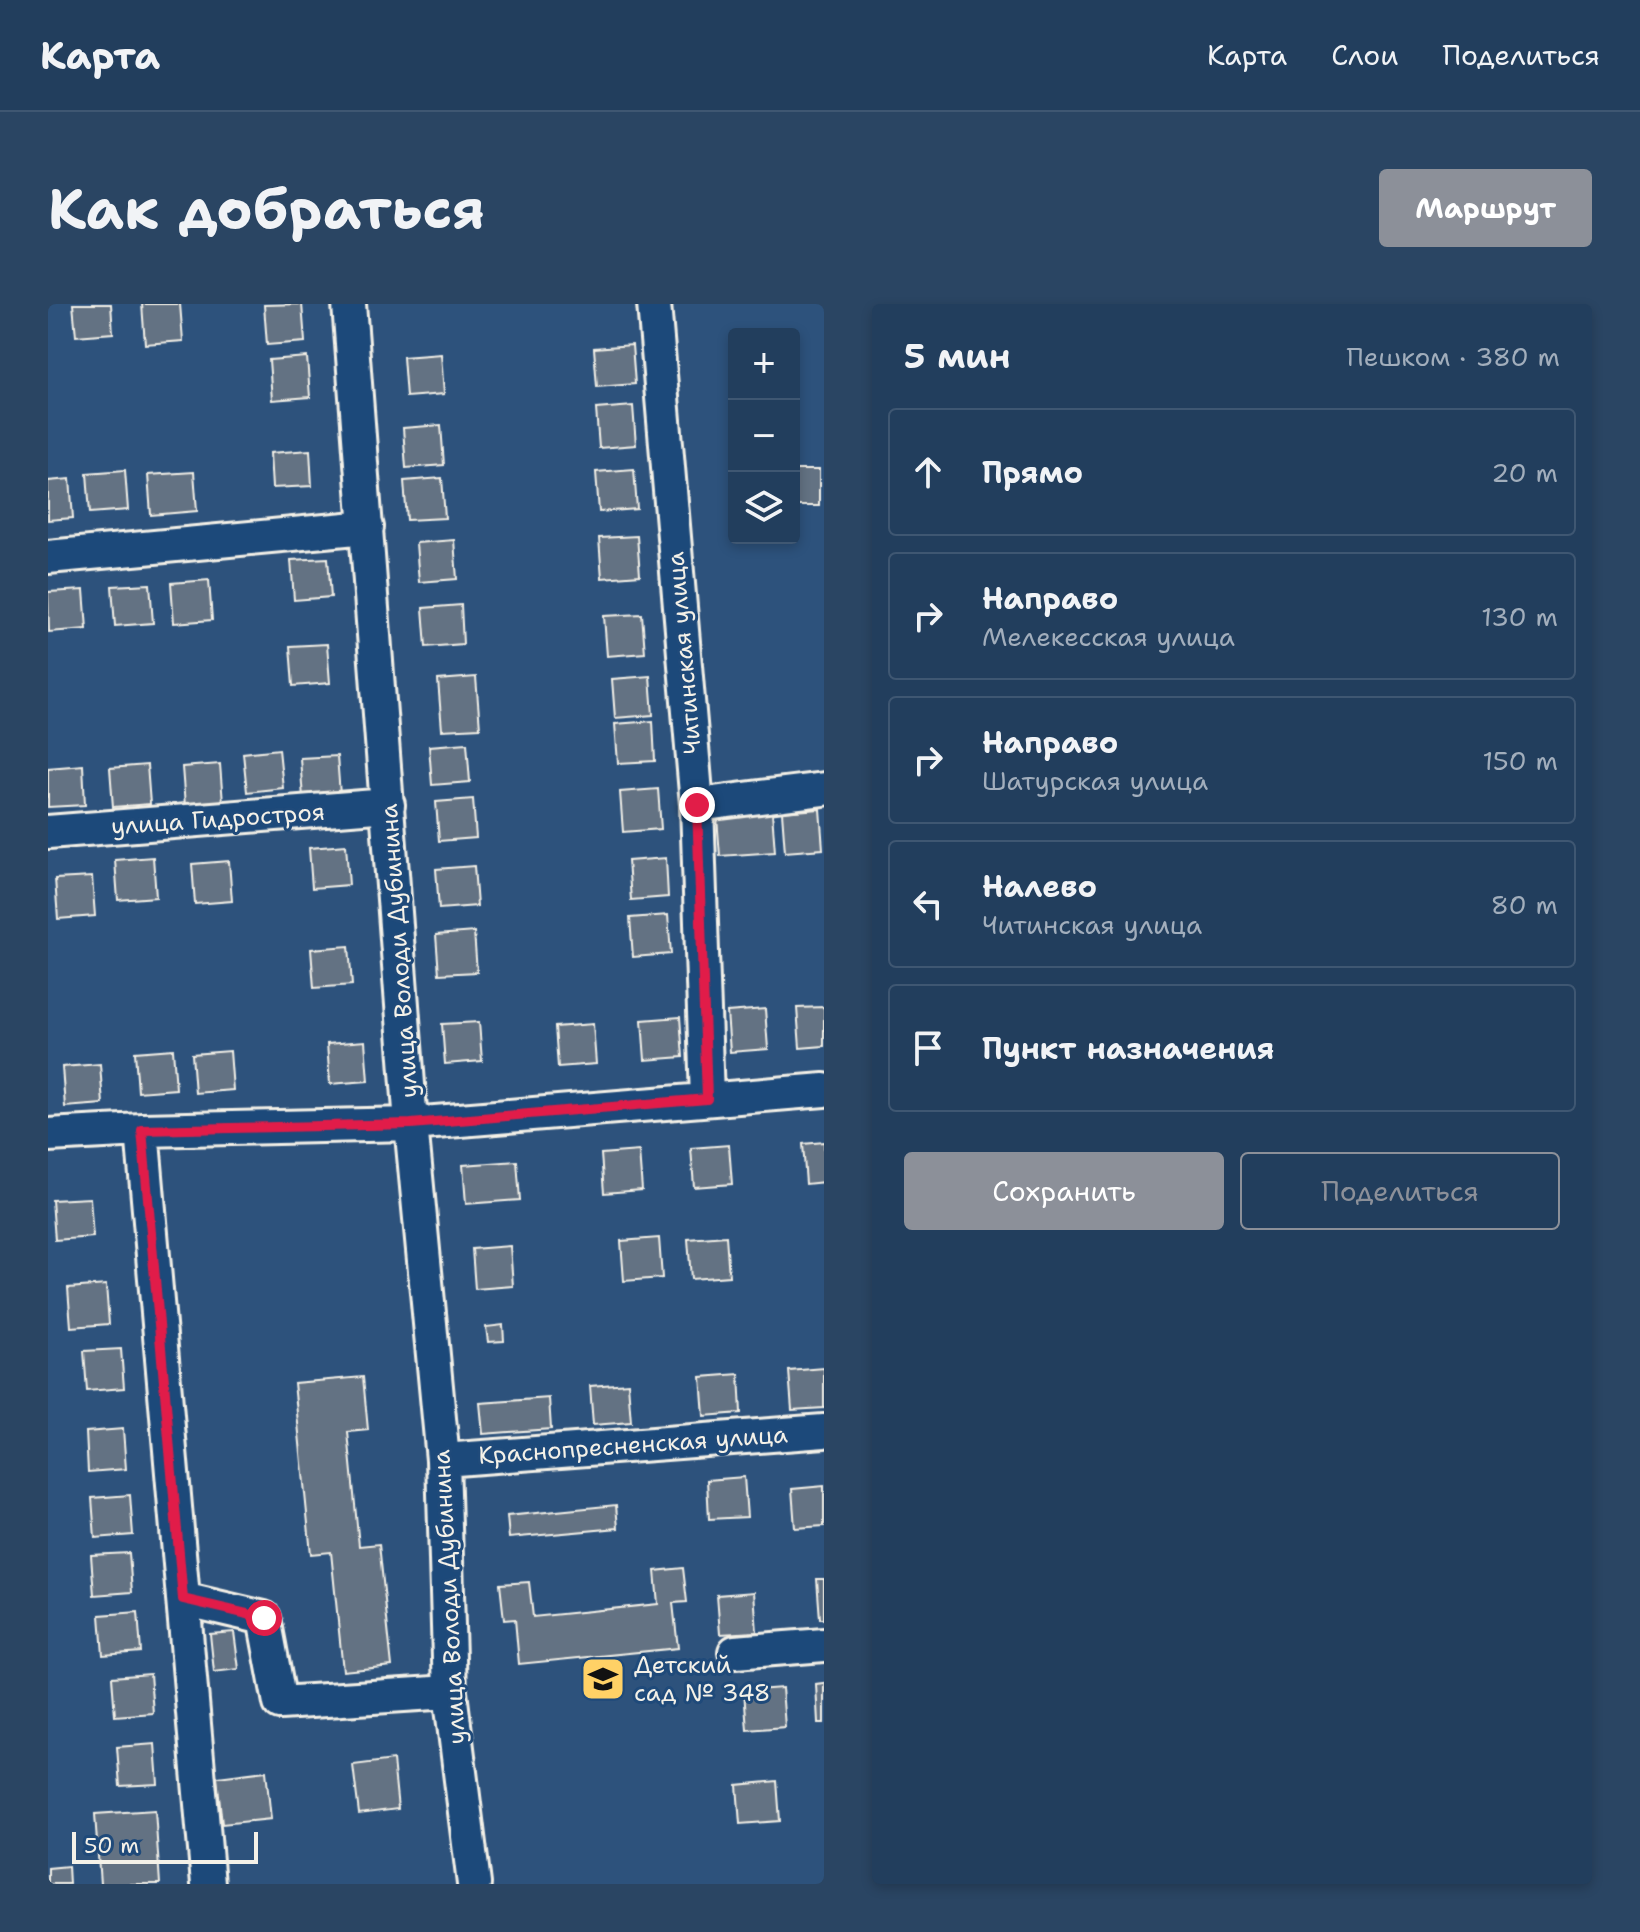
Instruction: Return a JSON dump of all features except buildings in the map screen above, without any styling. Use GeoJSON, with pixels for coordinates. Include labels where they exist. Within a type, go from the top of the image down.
{"type":"FeatureCollection","features":[{"type":"Feature","properties":{"kind":"street","name":"улица Володи Дубинина"},"geometry":{"type":"LineString","coordinates":[[349,304],[411,1124],[443,1460],[450,1692],[474,1884]]}},
{"type":"Feature","properties":{"kind":"street","name":"Читинская улица"},"geometry":{"type":"LineString","coordinates":[[654,304],[697,805],[707,1099]]}},
{"type":"Feature","properties":{"kind":"street"},"geometry":{"type":"LineString","coordinates":[[48,557],[367,527]]}},
{"type":"Feature","properties":{"kind":"street"},"geometry":{"type":"LineString","coordinates":[[697,805],[824,789]]}},
{"type":"Feature","properties":{"kind":"street","name":"улица Гидростроя"},"geometry":{"type":"LineString","coordinates":[[48,832],[388,805]]}},
{"type":"Feature","properties":{"kind":"street"},"geometry":{"type":"LineString","coordinates":[[48,1135],[411,1124],[824,1090]]}},
{"type":"Feature","properties":{"kind":"street"},"geometry":{"type":"LineString","coordinates":[[142,1130],[208,1884]]}},
{"type":"Feature","properties":{"kind":"street","name":"Краснопресненская улица"},"geometry":{"type":"LineString","coordinates":[[443,1460],[824,1431]]}},
{"type":"Feature","properties":{"kind":"street"},"geometry":{"type":"LineString","coordinates":[[183,1599],[264,1618],[280,1703],[450,1692]]}},
{"type":"Feature","properties":{"kind":"street"},"geometry":{"type":"LineString","coordinates":[[735,1652],[824,1645]]}},
{"type":"Feature","properties":{"kind":"place","name":"Детский сад № 348"},"geometry":{"type":"Point","coordinates":[603,1679]}},
{"type":"Feature","properties":{"kind":"route"},"geometry":{"type":"LineString","coordinates":[[264,1618],[183,1599],[142,1130],[411,1124],[707,1099],[697,805]]}}]}
